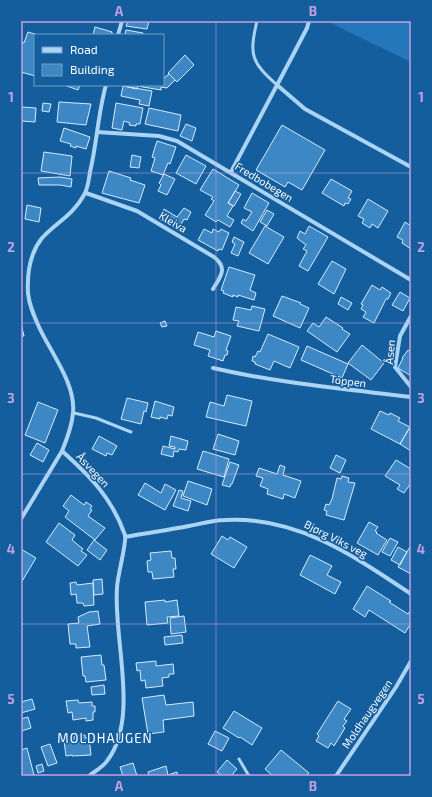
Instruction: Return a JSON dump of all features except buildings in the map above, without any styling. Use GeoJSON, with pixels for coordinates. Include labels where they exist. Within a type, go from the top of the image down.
{"type":"FeatureCollection","features":[{"type":"Feature","properties":{"kind":"street"},"geometry":{"type":"LineString","coordinates":[[118,34],[122,21]]}},
{"type":"Feature","properties":{"kind":"street"},"geometry":{"type":"LineString","coordinates":[[231,172],[309,21]]}},
{"type":"Feature","properties":{"kind":"street"},"geometry":{"type":"LineString","coordinates":[[277,85],[305,109],[411,167]]}},
{"type":"Feature","properties":{"kind":"street"},"geometry":{"type":"LineString","coordinates":[[86,193],[93,161],[100,110],[106,86]]}},
{"type":"Feature","properties":{"kind":"street","name":"Fredbobegen"},"geometry":{"type":"LineString","coordinates":[[97,132],[159,136],[178,142],[411,280]]}},
{"type":"Feature","properties":{"kind":"street","name":"Kleiva"},"geometry":{"type":"LineString","coordinates":[[86,193],[137,211],[214,257],[222,266],[222,273],[213,289]]}},
{"type":"Feature","properties":{"kind":"street","name":"Åsvegen"},"geometry":{"type":"LineString","coordinates":[[86,193],[77,208],[43,237],[37,245],[32,257],[28,281],[28,294],[31,310],[68,381],[74,413],[69,434],[62,451],[88,474],[104,494],[115,512],[125,537]]}},
{"type":"Feature","properties":{"kind":"street","name":"Åsen"},"geometry":{"type":"LineString","coordinates":[[411,316],[400,336],[395,367],[411,387]]}},
{"type":"Feature","properties":{"kind":"street","name":"Toppen"},"geometry":{"type":"LineString","coordinates":[[213,368],[284,382],[411,397]]}},
{"type":"Feature","properties":{"kind":"street"},"geometry":{"type":"LineString","coordinates":[[21,519],[22,514],[62,451]]}},
{"type":"Feature","properties":{"kind":"street","name":"Bjørg Viks veg"},"geometry":{"type":"LineString","coordinates":[[125,537],[224,520],[264,522],[294,528],[323,540],[362,561],[411,594]]}},
{"type":"Feature","properties":{"kind":"street"},"geometry":{"type":"LineString","coordinates":[[89,776],[106,762],[114,751],[120,734],[124,688],[117,620],[117,588],[125,537]]}},
{"type":"Feature","properties":{"kind":"street","name":"Moldhaugvegen"},"geometry":{"type":"LineString","coordinates":[[336,776],[396,687],[411,661]]}},
{"type":"Feature","properties":{"kind":"lane"},"geometry":{"type":"LineString","coordinates":[[257,21],[253,37],[254,58],[263,72],[277,85]]}},
{"type":"Feature","properties":{"kind":"lane"},"geometry":{"type":"LineString","coordinates":[[74,413],[96,418],[131,432]]}},
{"type":"Feature","properties":{"kind":"lane"},"geometry":{"type":"LineString","coordinates":[[239,759],[249,776]]}},
{"type":"Feature","properties":{"kind":"shaded area"},"geometry":{"type":"Polygon","coordinates":[[[326,21],[411,21],[411,62],[326,21]]]}},
{"type":"Feature","properties":{"kind":"district","name":"MOLDHAUGEN"},"geometry":{"type":"Point","coordinates":[105,738]}}]}
